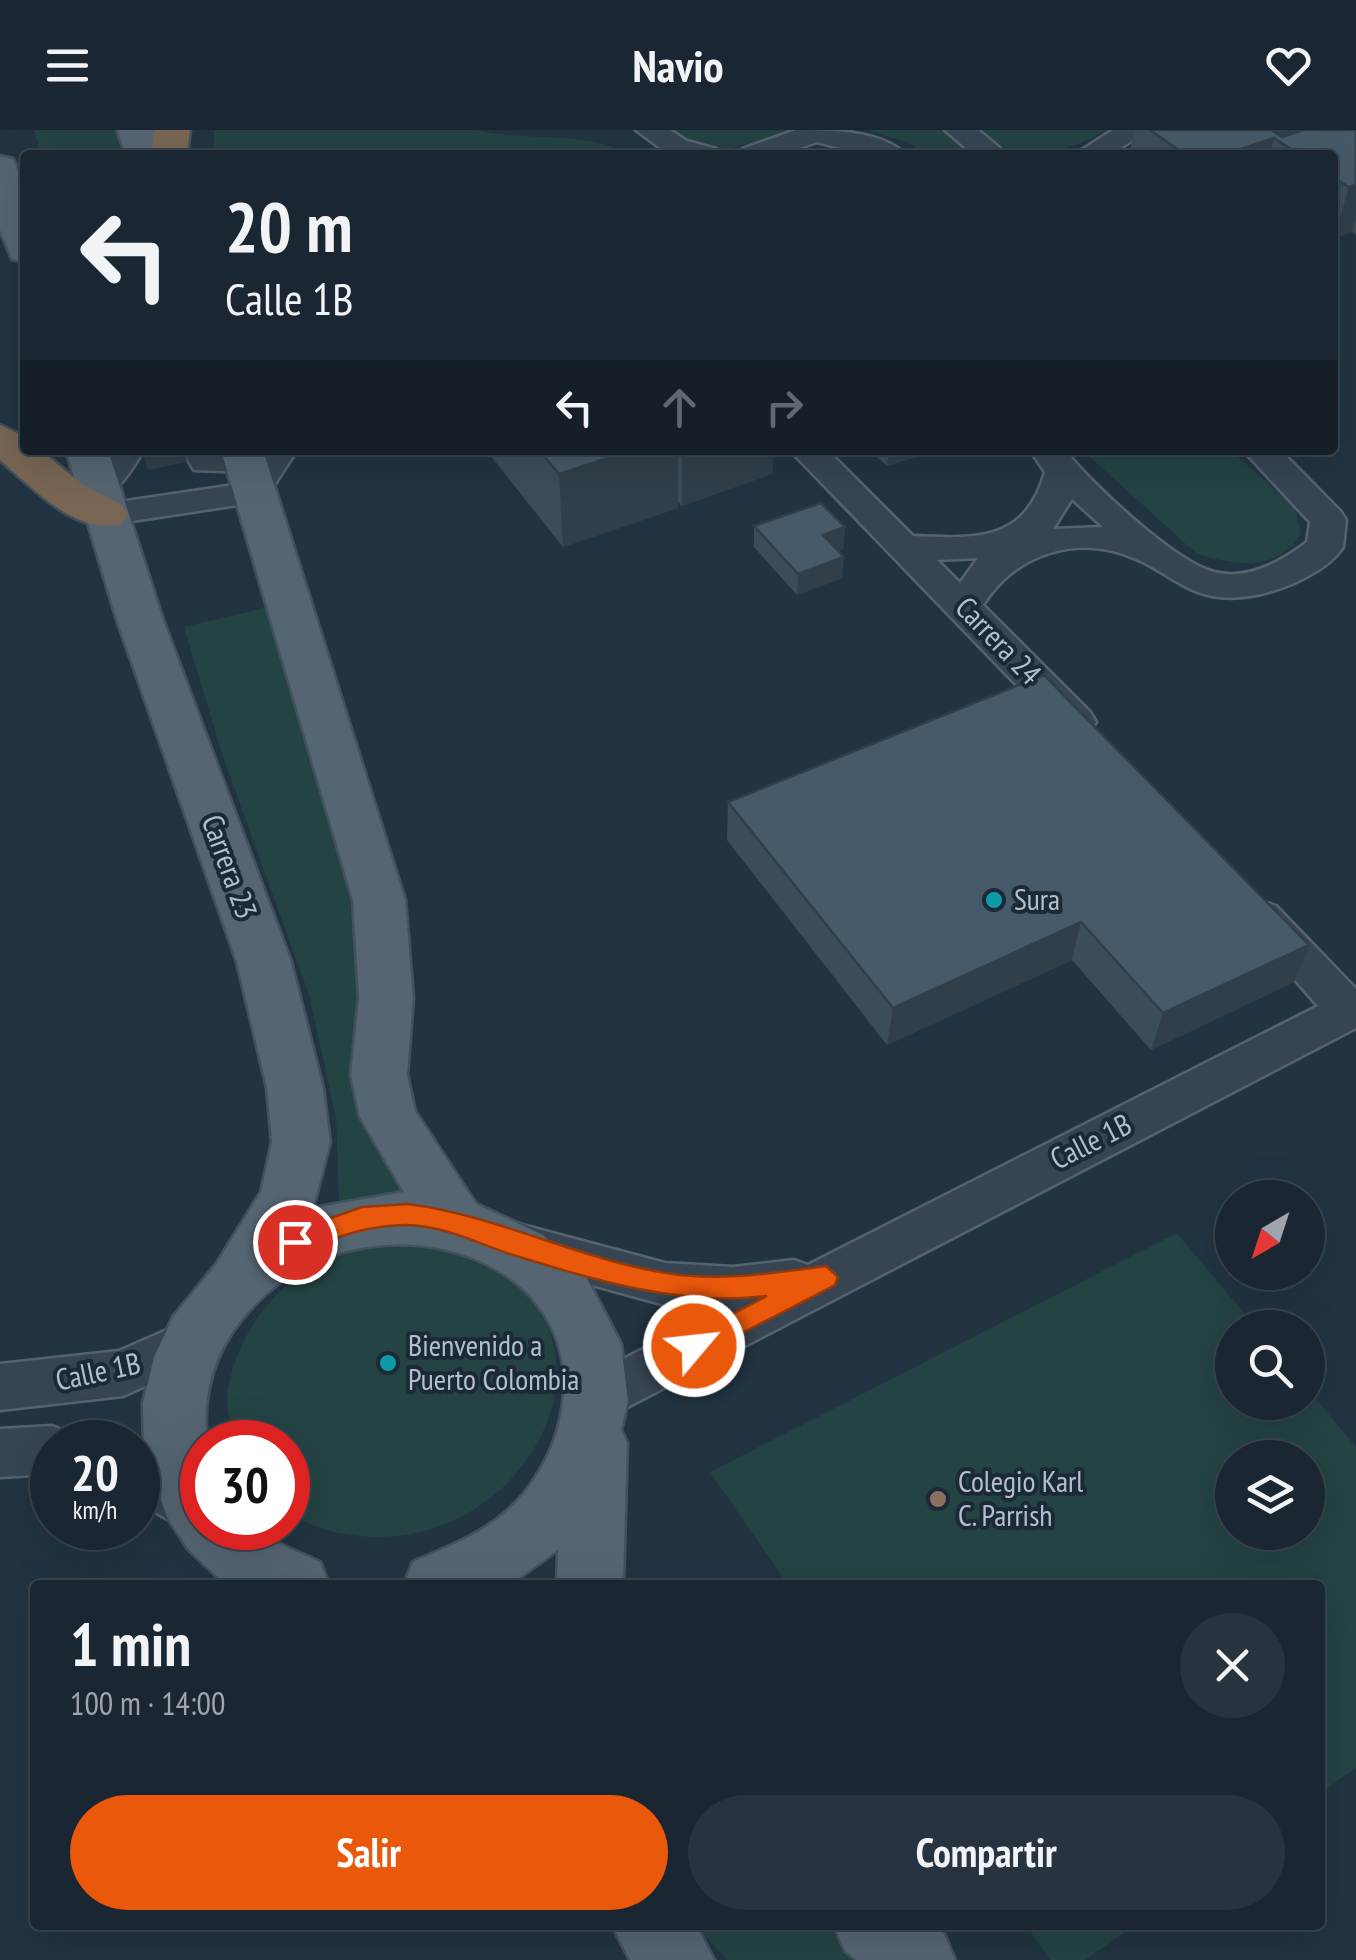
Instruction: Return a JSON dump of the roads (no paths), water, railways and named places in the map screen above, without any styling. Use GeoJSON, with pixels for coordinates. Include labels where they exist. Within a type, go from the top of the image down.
{"type":"FeatureCollection","features":[{"type":"Feature","properties":{"kind":"highway"},"geometry":{"type":"LineString","coordinates":[[0,438],[20,454]]}},
{"type":"Feature","properties":{"kind":"highway"},"geometry":{"type":"LineString","coordinates":[[21,455],[68,494],[102,475]]}},
{"type":"Feature","properties":{"kind":"main road"},"geometry":{"type":"LineString","coordinates":[[0,167],[20,233]]}},
{"type":"Feature","properties":{"kind":"main road"},"geometry":{"type":"LineString","coordinates":[[244,461],[379,900],[386,998],[379,1075],[388,1117],[454,1220]]}},
{"type":"Feature","properties":{"kind":"main road","name":"Carrera 23"},"geometry":{"type":"LineString","coordinates":[[102,475],[264,962],[295,1088],[301,1142],[288,1199],[236,1282]]}},
{"type":"Feature","properties":{"kind":"main road"},"geometry":{"type":"LineString","coordinates":[[180,1466],[174,1431],[180,1374],[192,1341],[236,1282],[288,1245],[316,1231],[362,1218],[408,1215],[454,1220],[511,1244],[565,1293],[583,1325],[593,1360],[596,1398],[590,1580]]}},
{"type":"Feature","properties":{"kind":"main road"},"geometry":{"type":"LineString","coordinates":[[450,1580],[489,1563],[538,1524],[568,1486],[588,1442],[596,1398]]}},
{"type":"Feature","properties":{"kind":"main road"},"geometry":{"type":"LineString","coordinates":[[237,1550],[252,1565],[285,1580]]}},
{"type":"Feature","properties":{"kind":"main road"},"geometry":{"type":"LineString","coordinates":[[654,1930],[677,1960]]}},
{"type":"Feature","properties":{"kind":"main road"},"geometry":{"type":"LineString","coordinates":[[878,1930],[918,1960]]}},
{"type":"Feature","properties":{"kind":"street"},"geometry":{"type":"LineString","coordinates":[[959,130],[986,150]]}},
{"type":"Feature","properties":{"kind":"street"},"geometry":{"type":"LineString","coordinates":[[1097,150],[1134,130]]}},
{"type":"Feature","properties":{"kind":"street"},"geometry":{"type":"LineString","coordinates":[[767,150],[819,132],[862,141],[881,150]]}},
{"type":"Feature","properties":{"kind":"street"},"geometry":{"type":"LineString","coordinates":[[639,136],[688,150]]}},
{"type":"Feature","properties":{"kind":"street","name":"Carrera 24"},"geometry":{"type":"LineString","coordinates":[[812,455],[964,605],[1106,754]]}},
{"type":"Feature","properties":{"kind":"street"},"geometry":{"type":"LineString","coordinates":[[1055,460],[1150,551],[1184,573],[1213,584],[1228,584],[1272,578],[1299,568],[1325,547],[1328,520],[1265,455]]}},
{"type":"Feature","properties":{"kind":"street"},"geometry":{"type":"LineString","coordinates":[[905,547],[974,550],[1014,536],[1045,517],[1055,460]]}},
{"type":"Feature","properties":{"kind":"street"},"geometry":{"type":"LineString","coordinates":[[102,475],[244,461]]}},
{"type":"Feature","properties":{"kind":"street"},"geometry":{"type":"LineString","coordinates":[[964,605],[993,564],[1023,548],[1106,538],[1150,551]]}},
{"type":"Feature","properties":{"kind":"street"},"geometry":{"type":"LineString","coordinates":[[1241,896],[1353,1008]]}},
{"type":"Feature","properties":{"kind":"street","name":"Calle 1B"},"geometry":{"type":"LineString","coordinates":[[596,1398],[1353,1008]]}},
{"type":"Feature","properties":{"kind":"street","name":"Calle 1B"},"geometry":{"type":"LineString","coordinates":[[511,1244],[665,1284],[733,1290],[826,1277]]}},
{"type":"Feature","properties":{"kind":"street","name":"Calle 1B"},"geometry":{"type":"LineString","coordinates":[[0,1388],[123,1373],[192,1341]]}},
{"type":"Feature","properties":{"kind":"street"},"geometry":{"type":"LineString","coordinates":[[0,1453],[30,1451]]}},
{"type":"Feature","properties":{"kind":"place","name":"Sura"},"geometry":{"type":"Point","coordinates":[994,900]}},
{"type":"Feature","properties":{"kind":"place","name":"Bienvenido a Puerto Colombia"},"geometry":{"type":"Point","coordinates":[388,1363]}},
{"type":"Feature","properties":{"kind":"place","name":"Colegio Karl C. Parrish"},"geometry":{"type":"Point","coordinates":[938,1499]}}]}
